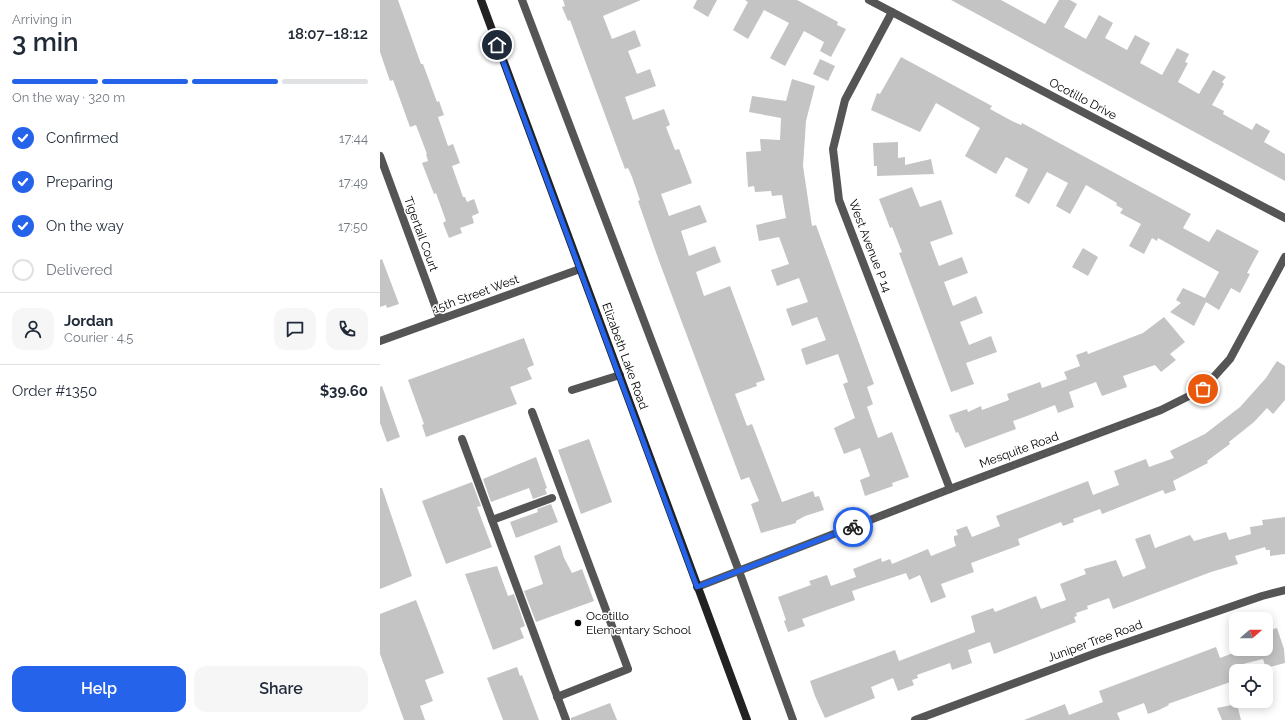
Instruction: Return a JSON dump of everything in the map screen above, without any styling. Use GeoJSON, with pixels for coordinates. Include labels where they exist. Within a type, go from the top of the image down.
{"type":"FeatureCollection","features":[{"type":"Feature","properties":{"kind":"main road","name":"Elizabeth Lake Road"},"geometry":{"type":"LineString","coordinates":[[481,0],[747,720]]}},
{"type":"Feature","properties":{"kind":"street"},"geometry":{"type":"LineString","coordinates":[[522,0],[739,571],[793,720]]}},
{"type":"Feature","properties":{"kind":"street","name":"Ocotillo Drive"},"geometry":{"type":"LineString","coordinates":[[870,0],[1285,218]]}},
{"type":"Feature","properties":{"kind":"street","name":"West Avenue P 14"},"geometry":{"type":"LineString","coordinates":[[892,12],[845,100],[833,149],[839,200],[950,489]]}},
{"type":"Feature","properties":{"kind":"street","name":"Tigertail Court"},"geometry":{"type":"LineString","coordinates":[[380,156],[440,319]]}},
{"type":"Feature","properties":{"kind":"street","name":"Mesquite Road"},"geometry":{"type":"LineString","coordinates":[[697,587],[950,489],[1161,410],[1203,389],[1230,359],[1285,257]]}},
{"type":"Feature","properties":{"kind":"street","name":"15th Street West"},"geometry":{"type":"LineString","coordinates":[[380,341],[580,269]]}},
{"type":"Feature","properties":{"kind":"street"},"geometry":{"type":"LineString","coordinates":[[572,390],[620,375]]}},
{"type":"Feature","properties":{"kind":"street"},"geometry":{"type":"LineString","coordinates":[[532,412],[628,669],[558,697]]}},
{"type":"Feature","properties":{"kind":"street"},"geometry":{"type":"LineString","coordinates":[[462,439],[566,720]]}},
{"type":"Feature","properties":{"kind":"street"},"geometry":{"type":"LineString","coordinates":[[492,520],[552,498]]}},
{"type":"Feature","properties":{"kind":"street","name":"Juniper Tree Road"},"geometry":{"type":"LineString","coordinates":[[915,720],[1096,653],[1262,596],[1285,590]]}},
{"type":"Feature","properties":{"kind":"building"},"geometry":{"type":"Polygon","coordinates":[[[380,0],[398,0],[421,64],[423,64],[437,102],[439,101],[444,115],[438,117],[448,146],[453,144],[460,163],[452,166],[463,197],[465,197],[467,202],[474,199],[479,213],[472,216],[474,223],[460,228],[462,233],[449,238],[443,223],[446,221],[436,193],[434,194],[422,163],[428,161],[427,154],[416,125],[410,127],[393,80],[390,81],[380,52],[380,0]]]}},
{"type":"Feature","properties":{"kind":"building"},"geometry":{"type":"Polygon","coordinates":[[[563,0],[641,0],[603,16],[612,39],[635,30],[641,46],[628,51],[637,74],[650,69],[656,86],[625,97],[633,120],[664,109],[670,125],[666,127],[675,150],[679,149],[692,183],[661,194],[669,216],[700,205],[707,222],[681,231],[689,256],[715,246],[721,262],[696,272],[704,296],[730,286],[765,380],[756,383],[757,386],[735,394],[747,426],[752,424],[782,502],[813,491],[815,497],[819,496],[824,510],[805,516],[796,521],[796,523],[761,533],[751,504],[759,501],[749,477],[741,480],[659,261],[638,201],[640,200],[632,177],[628,168],[625,169],[570,20],[568,21],[562,7],[565,6],[563,0]]]}},
{"type":"Feature","properties":{"kind":"building"},"geometry":{"type":"Polygon","coordinates":[[[697,0],[717,0],[708,17],[693,8],[697,0]]]}},
{"type":"Feature","properties":{"kind":"building"},"geometry":{"type":"Polygon","coordinates":[[[745,0],[797,0],[838,22],[837,25],[846,29],[831,57],[820,51],[824,42],[804,31],[785,66],[770,58],[789,23],[764,10],[748,39],[733,30],[748,2],[745,0]]]}},
{"type":"Feature","properties":{"kind":"building"},"geometry":{"type":"Polygon","coordinates":[[[951,0],[1001,0],[1045,24],[1059,0],[1070,0],[1077,4],[1064,27],[1086,39],[1099,15],[1113,23],[1105,38],[1127,50],[1135,35],[1150,43],[1140,63],[1162,75],[1177,48],[1189,54],[1185,62],[1188,63],[1178,82],[1199,94],[1213,70],[1226,77],[1222,82],[1224,84],[1212,105],[1224,111],[1223,114],[1252,130],[1256,123],[1270,131],[1264,142],[1285,154],[1285,181],[951,0]]]}},
{"type":"Feature","properties":{"kind":"building"},"geometry":{"type":"Polygon","coordinates":[[[901,57],[992,106],[990,109],[1012,121],[1021,125],[1022,123],[1191,214],[1183,228],[1209,242],[1217,229],[1259,251],[1247,273],[1250,274],[1240,293],[1231,288],[1219,310],[1206,302],[1194,326],[1170,312],[1181,303],[1176,300],[1183,288],[1205,298],[1219,272],[1158,238],[1157,241],[1152,238],[1144,254],[1129,246],[1141,224],[1120,213],[1123,209],[1116,205],[1117,203],[1086,185],[1070,214],[1056,206],[1068,183],[1047,172],[1029,204],[1015,196],[1028,169],[1006,157],[996,174],[965,156],[980,128],[936,103],[920,132],[871,110],[877,93],[880,94],[901,57]]]}},
{"type":"Feature","properties":{"kind":"building"},"geometry":{"type":"Polygon","coordinates":[[[820,59],[835,66],[828,81],[813,74],[820,59]]]}},
{"type":"Feature","properties":{"kind":"building"},"geometry":{"type":"Polygon","coordinates":[[[792,79],[815,86],[806,121],[803,166],[812,226],[816,225],[874,384],[867,387],[873,404],[867,407],[878,438],[892,432],[909,477],[892,483],[893,486],[865,496],[860,480],[870,476],[860,448],[844,454],[834,428],[855,418],[843,384],[848,382],[838,354],[806,365],[801,349],[826,340],[817,317],[792,326],[786,309],[808,302],[799,278],[777,286],[771,270],[789,264],[779,237],[759,241],[756,225],[786,218],[782,195],[772,196],[771,191],[755,192],[754,186],[748,187],[746,152],[761,151],[760,139],[780,140],[781,118],[749,112],[752,96],[786,101],[792,79]]]}},
{"type":"Feature","properties":{"kind":"building"},"geometry":{"type":"Polygon","coordinates":[[[898,142],[898,158],[905,157],[905,165],[931,159],[934,174],[877,176],[877,166],[874,166],[873,143],[898,142]]]}},
{"type":"Feature","properties":{"kind":"building"},"geometry":{"type":"Polygon","coordinates":[[[912,187],[920,207],[941,200],[953,234],[930,242],[939,266],[962,257],[968,273],[944,282],[953,306],[976,296],[983,313],[960,322],[969,345],[991,336],[997,352],[966,363],[974,384],[951,392],[899,253],[902,252],[892,227],[890,228],[879,199],[912,187]]]}},
{"type":"Feature","properties":{"kind":"building"},"geometry":{"type":"Polygon","coordinates":[[[1083,248],[1098,257],[1088,276],[1072,267],[1083,248]]]}},
{"type":"Feature","properties":{"kind":"building"},"geometry":{"type":"Polygon","coordinates":[[[382,259],[399,304],[387,308],[386,305],[380,307],[380,260],[382,259]]]}},
{"type":"Feature","properties":{"kind":"building"},"geometry":{"type":"Polygon","coordinates":[[[1164,317],[1185,342],[1170,354],[1176,360],[1161,372],[1155,365],[1123,376],[1127,387],[1102,396],[1096,382],[1069,392],[1074,407],[1058,413],[1055,405],[1013,421],[1016,429],[965,448],[958,432],[956,433],[949,415],[967,409],[968,412],[981,406],[982,410],[1009,400],[1007,394],[1040,382],[1042,388],[1067,379],[1064,372],[1080,366],[1076,355],[1087,351],[1088,354],[1143,333],[1164,317]]]}},
{"type":"Feature","properties":{"kind":"building"},"geometry":{"type":"Polygon","coordinates":[[[524,338],[534,365],[527,368],[532,379],[510,387],[517,404],[426,437],[422,425],[424,424],[408,380],[524,338]]]}},
{"type":"Feature","properties":{"kind":"building"},"geometry":{"type":"Polygon","coordinates":[[[1277,361],[1285,366],[1285,400],[1273,414],[1267,408],[1254,422],[1229,442],[1230,444],[1207,461],[1208,463],[1173,481],[1176,490],[1165,494],[1163,490],[1102,514],[1100,509],[1073,519],[1074,522],[1063,526],[1061,522],[1018,539],[1020,545],[971,563],[974,572],[941,584],[946,597],[931,603],[920,575],[909,580],[906,573],[852,591],[855,600],[802,619],[805,626],[788,632],[784,621],[786,620],[778,597],[811,585],[809,581],[827,575],[831,586],[856,577],[853,569],[881,558],[882,562],[890,559],[892,564],[928,549],[931,556],[956,546],[954,536],[958,535],[956,530],[967,526],[972,537],[1000,526],[996,516],[1088,481],[1093,495],[1119,485],[1114,471],[1146,459],[1149,467],[1174,458],[1170,451],[1205,434],[1240,407],[1266,378],[1277,361]]]}},
{"type":"Feature","properties":{"kind":"building"},"geometry":{"type":"Polygon","coordinates":[[[382,386],[400,437],[387,442],[380,423],[380,387],[382,386]]]}},
{"type":"Feature","properties":{"kind":"building"},"geometry":{"type":"Polygon","coordinates":[[[589,439],[612,502],[581,514],[558,450],[589,439]]]}},
{"type":"Feature","properties":{"kind":"building"},"geometry":{"type":"Polygon","coordinates":[[[536,457],[547,488],[545,489],[547,494],[533,499],[529,488],[491,502],[483,479],[536,457]]]}},
{"type":"Feature","properties":{"kind":"building"},"geometry":{"type":"Polygon","coordinates":[[[472,482],[481,506],[477,507],[492,547],[446,564],[422,501],[472,482]]]}},
{"type":"Feature","properties":{"kind":"building"},"geometry":{"type":"Polygon","coordinates":[[[380,488],[382,488],[412,576],[380,589],[380,488]]]}},
{"type":"Feature","properties":{"kind":"building"},"geometry":{"type":"Polygon","coordinates":[[[551,504],[558,522],[516,538],[510,522],[538,512],[537,509],[551,504]]]}},
{"type":"Feature","properties":{"kind":"building"},"geometry":{"type":"Polygon","coordinates":[[[1285,517],[1285,554],[1270,556],[1270,550],[1266,550],[1265,547],[1235,556],[1238,564],[1211,572],[1113,609],[1109,598],[1087,606],[1088,609],[1076,613],[1077,616],[1074,617],[1076,622],[994,654],[990,642],[968,650],[972,663],[952,670],[950,663],[917,675],[918,678],[912,680],[914,685],[898,691],[893,678],[871,687],[875,698],[825,718],[815,696],[810,681],[895,650],[899,661],[975,632],[971,616],[993,608],[995,612],[1036,596],[1041,609],[1066,600],[1060,584],[1086,574],[1084,569],[1116,560],[1123,577],[1146,568],[1135,539],[1150,534],[1155,548],[1190,535],[1194,541],[1226,532],[1229,540],[1251,534],[1250,527],[1263,525],[1262,520],[1285,517]]]}},
{"type":"Feature","properties":{"kind":"building"},"geometry":{"type":"Polygon","coordinates":[[[560,545],[564,558],[572,573],[582,569],[594,601],[536,622],[524,591],[543,584],[534,556],[560,545]]]}},
{"type":"Feature","properties":{"kind":"building"},"geometry":{"type":"Polygon","coordinates":[[[497,566],[508,596],[514,594],[525,626],[520,628],[524,638],[493,650],[465,574],[497,566]]]}},
{"type":"Feature","properties":{"kind":"building"},"geometry":{"type":"Polygon","coordinates":[[[416,600],[444,673],[425,680],[433,701],[420,706],[425,720],[404,720],[380,654],[380,614],[416,600]]]}},
{"type":"Feature","properties":{"kind":"building"},"geometry":{"type":"Polygon","coordinates":[[[1277,628],[1284,649],[1285,663],[1273,666],[1273,664],[1265,664],[1263,659],[1243,664],[1229,664],[1229,682],[1168,704],[1169,705],[1159,710],[1148,714],[1144,703],[1117,713],[1120,720],[1024,720],[1065,704],[1069,715],[1103,702],[1099,691],[1216,647],[1220,658],[1229,655],[1229,656],[1273,656],[1273,629],[1277,628]]]}},
{"type":"Feature","properties":{"kind":"building"},"geometry":{"type":"Polygon","coordinates":[[[517,667],[520,676],[522,675],[539,720],[503,720],[487,678],[517,667]]]}},
{"type":"Feature","properties":{"kind":"building"},"geometry":{"type":"Polygon","coordinates":[[[610,703],[617,720],[571,720],[571,718],[610,703]]]}},
{"type":"Feature","properties":{"kind":"building"},"geometry":{"type":"Polygon","coordinates":[[[1229,706],[1229,708],[1238,708],[1241,720],[1222,720],[1217,708],[1229,706]]]}},
{"type":"Feature","properties":{"kind":"way so far"},"geometry":{"type":"LineString","coordinates":[[853,527],[1161,410],[1203,389]]}},
{"type":"Feature","properties":{"kind":"place","name":"Ocotillo Elementary School"},"geometry":{"type":"Point","coordinates":[578,623]}},
{"type":"Feature","properties":{"kind":"route"},"geometry":{"type":"LineString","coordinates":[[497,45],[697,587],[853,527]]}}]}
